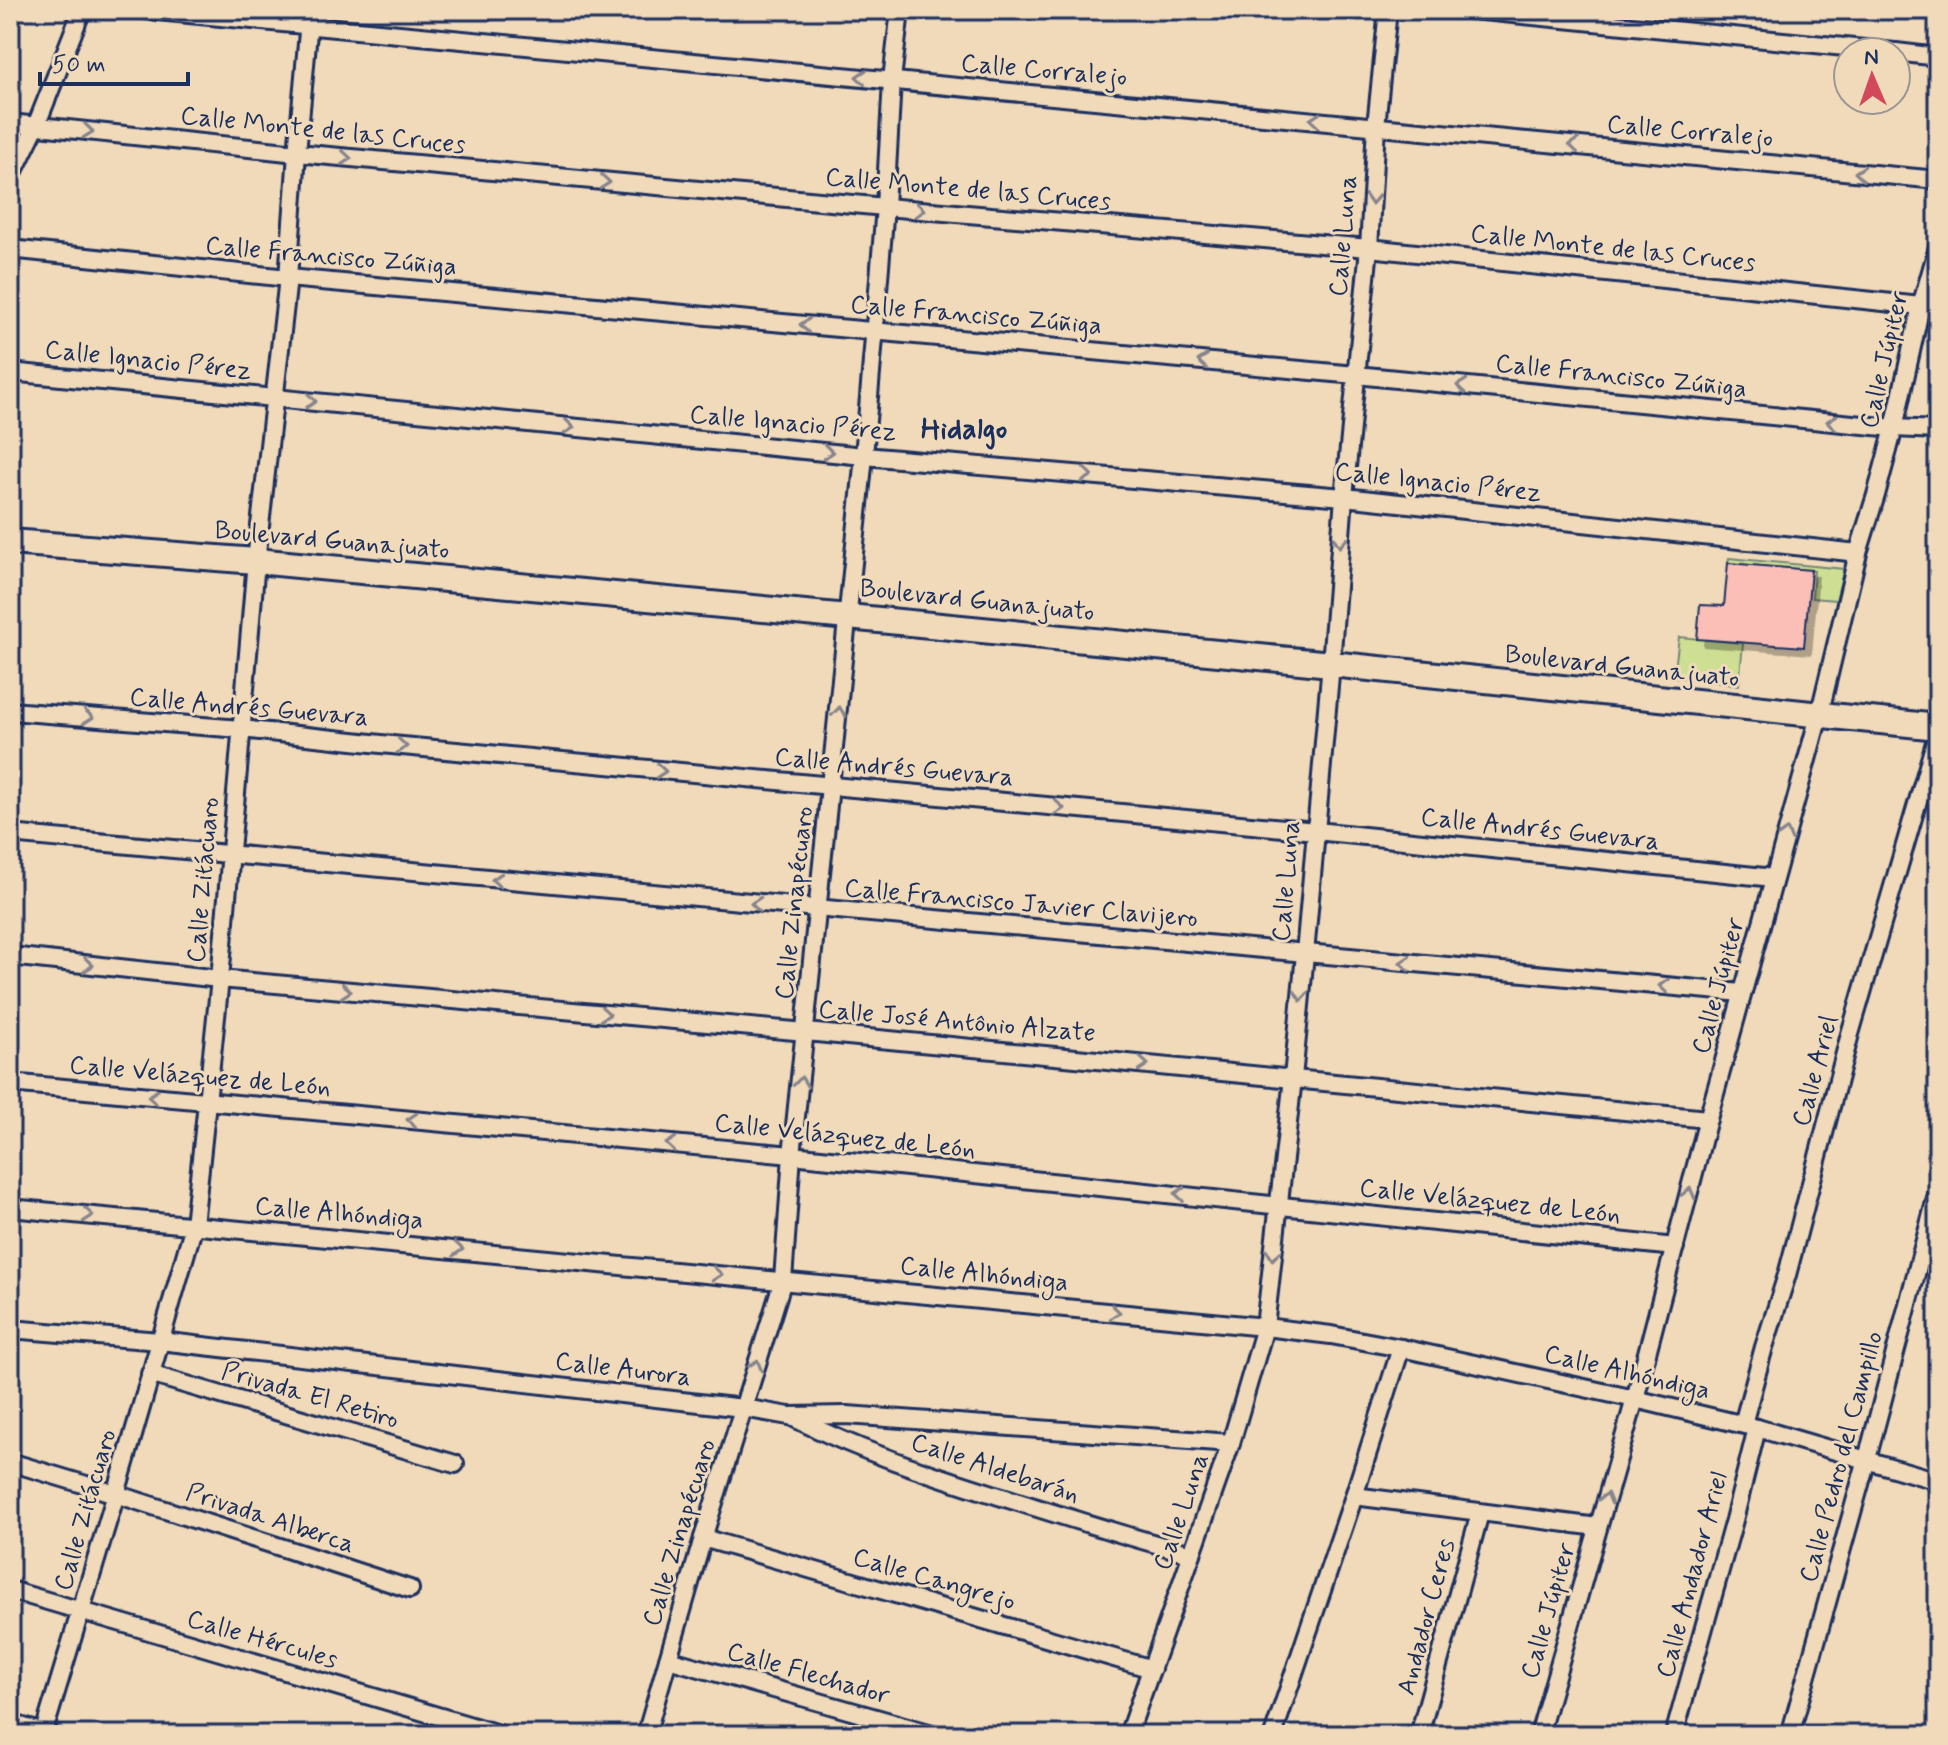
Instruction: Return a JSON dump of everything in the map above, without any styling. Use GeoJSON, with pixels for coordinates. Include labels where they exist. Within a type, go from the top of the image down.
{"type":"FeatureCollection","features":[{"type":"Feature","properties":{"kind":"street"},"geometry":{"type":"LineString","coordinates":[[10,179],[36,126],[82,10]]}},
{"type":"Feature","properties":{"kind":"street","name":"Calle Corralejo"},"geometry":{"type":"LineString","coordinates":[[146,10],[309,18],[892,80],[1938,180]]}},
{"type":"Feature","properties":{"kind":"street","name":"Calle Zinapécuaro"},"geometry":{"type":"LineString","coordinates":[[646,1735],[783,1280],[792,1155],[864,456],[900,10]]}},
{"type":"Feature","properties":{"kind":"street","name":"Calle Luna"},"geometry":{"type":"LineString","coordinates":[[1128,1735],[1231,1443],[1265,1327],[1305,954],[1388,10]]}},
{"type":"Feature","properties":{"kind":"street"},"geometry":{"type":"LineString","coordinates":[[1472,10],[1832,46]]}},
{"type":"Feature","properties":{"kind":"street","name":"Calle Zitácuaro"},"geometry":{"type":"LineString","coordinates":[[47,1734],[194,1225],[220,979],[256,561],[288,278],[309,18]]}},
{"type":"Feature","properties":{"kind":"street"},"geometry":{"type":"LineString","coordinates":[[1912,54],[1938,57]]}},
{"type":"Feature","properties":{"kind":"street","name":"Calle Monte de las Cruces"},"geometry":{"type":"LineString","coordinates":[[10,123],[297,153],[1369,248],[1921,306]]}},
{"type":"Feature","properties":{"kind":"street","name":"Calle Júpiter"},"geometry":{"type":"LineString","coordinates":[[1539,1735],[1635,1399],[1819,716],[1938,247]]}},
{"type":"Feature","properties":{"kind":"street","name":"Calle Francisco Zúñiga"},"geometry":{"type":"LineString","coordinates":[[10,249],[288,278],[1938,430]]}},
{"type":"Feature","properties":{"kind":"street","name":"Calle Ignacio Pérez"},"geometry":{"type":"LineString","coordinates":[[10,372],[864,456],[1344,497],[1858,553]]}},
{"type":"Feature","properties":{"kind":"street","name":"Boulevard Guanajuato"},"geometry":{"type":"LineString","coordinates":[[10,542],[256,561],[848,617],[1331,664],[1938,729]]}},
{"type":"Feature","properties":{"kind":"street","name":"Calle Andrés Guevara"},"geometry":{"type":"LineString","coordinates":[[10,711],[241,729],[1316,831],[1774,878]]}},
{"type":"Feature","properties":{"kind":"street","name":"Calle Ariel"},"geometry":{"type":"LineString","coordinates":[[1750,1426],[1764,1347],[1787,1275],[1850,1034],[1938,729]]}},
{"type":"Feature","properties":{"kind":"street","name":"Calle Francisco Javier Clavijero"},"geometry":{"type":"LineString","coordinates":[[10,834],[1742,993]]}},
{"type":"Feature","properties":{"kind":"street","name":"Calle José Antônio Alzate"},"geometry":{"type":"LineString","coordinates":[[10,956],[220,979],[1708,1119]]}},
{"type":"Feature","properties":{"kind":"street","name":"Calle Velázquez de León"},"geometry":{"type":"LineString","coordinates":[[10,1083],[792,1155],[1675,1247]]}},
{"type":"Feature","properties":{"kind":"street","name":"Calle Pedro del Campillo"},"geometry":{"type":"LineString","coordinates":[[1790,1735],[1938,1191]]}},
{"type":"Feature","properties":{"kind":"street","name":"Calle Alhóndiga"},"geometry":{"type":"LineString","coordinates":[[10,1208],[1331,1335],[1750,1426],[1938,1481]]}},
{"type":"Feature","properties":{"kind":"street","name":"Calle Aurora"},"geometry":{"type":"LineString","coordinates":[[10,1329],[160,1341],[743,1408],[789,1416],[860,1416],[1231,1443]]}},
{"type":"Feature","properties":{"kind":"street"},"geometry":{"type":"LineString","coordinates":[[1273,1735],[1401,1348]]}},
{"type":"Feature","properties":{"kind":"street","name":"Privada El Retiro"},"geometry":{"type":"LineString","coordinates":[[150,1374],[455,1464]]}},
{"type":"Feature","properties":{"kind":"street","name":"Calle Aldebarán"},"geometry":{"type":"LineString","coordinates":[[789,1416],[829,1436],[914,1469],[1128,1537],[1192,1554]]}},
{"type":"Feature","properties":{"kind":"street","name":"Calle Andador Ariel"},"geometry":{"type":"LineString","coordinates":[[1674,1735],[1726,1549],[1750,1426]]}},
{"type":"Feature","properties":{"kind":"street","name":"Privada Alberca"},"geometry":{"type":"LineString","coordinates":[[10,1462],[410,1589]]}},
{"type":"Feature","properties":{"kind":"street"},"geometry":{"type":"LineString","coordinates":[[1354,1496],[1598,1527]]}},
{"type":"Feature","properties":{"kind":"street","name":"Andador Ceres"},"geometry":{"type":"LineString","coordinates":[[1419,1735],[1480,1513]]}},
{"type":"Feature","properties":{"kind":"street","name":"Calle Cangrejo"},"geometry":{"type":"LineString","coordinates":[[703,1538],[1152,1669]]}},
{"type":"Feature","properties":{"kind":"street","name":"Calle Hércules"},"geometry":{"type":"LineString","coordinates":[[10,1590],[502,1735]]}},
{"type":"Feature","properties":{"kind":"street","name":"Calle Flechador"},"geometry":{"type":"LineString","coordinates":[[668,1659],[936,1735]]}},
{"type":"Feature","properties":{"kind":"street"},"geometry":{"type":"LineString","coordinates":[[10,1723],[47,1734]]}},
{"type":"Feature","properties":{"kind":"green space"},"geometry":{"type":"Polygon","coordinates":[[[1729,558],[1844,569],[1836,600],[1812,598],[1814,571],[1728,563],[1729,558]]]}},
{"type":"Feature","properties":{"kind":"green space"},"geometry":{"type":"Polygon","coordinates":[[[1679,637],[1743,643],[1739,685],[1674,677],[1679,637]]]}},
{"type":"Feature","properties":{"kind":"building"},"geometry":{"type":"Polygon","coordinates":[[[1728,563],[1811,570],[1804,647],[1697,639],[1700,605],[1724,606],[1728,563]]]}},
{"type":"Feature","properties":{"kind":"district","name":"Hidalgo"},"geometry":{"type":"Point","coordinates":[964,429]}}]}
